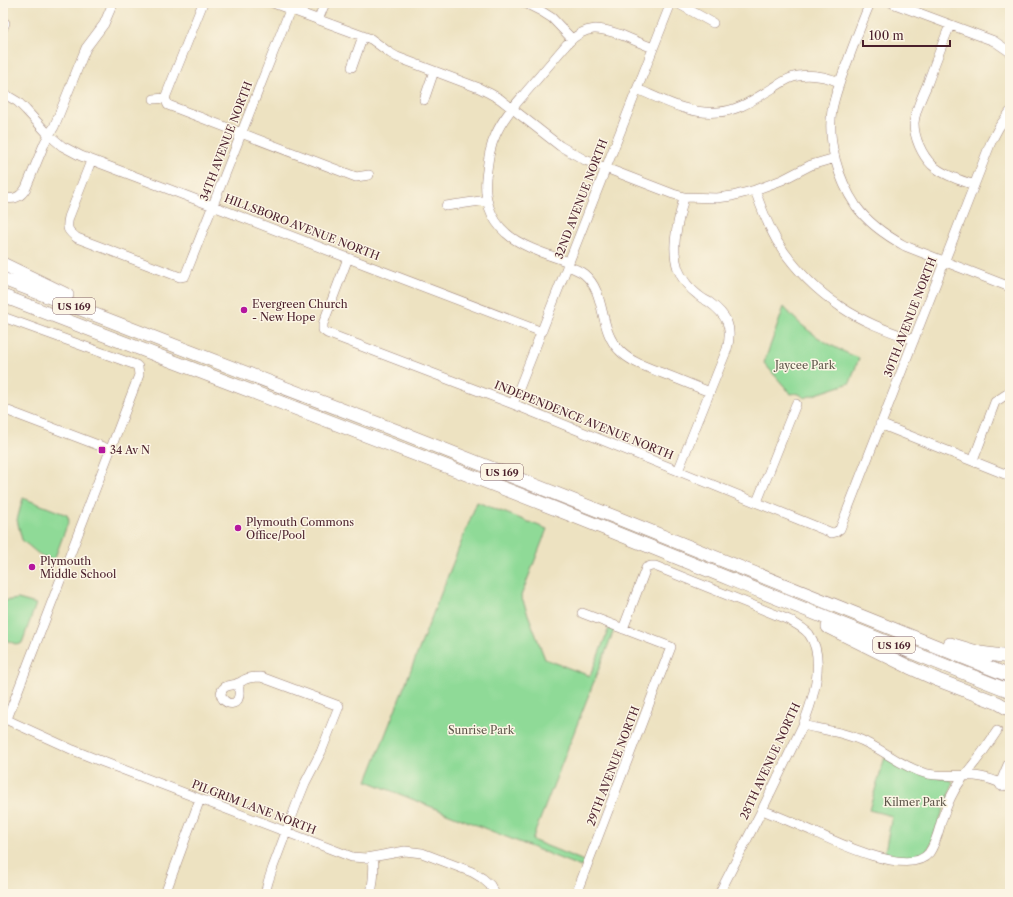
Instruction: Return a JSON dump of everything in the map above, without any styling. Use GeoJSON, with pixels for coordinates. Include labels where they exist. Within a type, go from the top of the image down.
{"type":"FeatureCollection","features":[{"type":"Feature","properties":{"kind":"highway"},"geometry":{"type":"LineString","coordinates":[[3,264],[145,334]]}},
{"type":"Feature","properties":{"kind":"highway","name":"US 169"},"geometry":{"type":"LineString","coordinates":[[3,279],[407,435],[1010,676]]}},
{"type":"Feature","properties":{"kind":"highway","name":"US 169"},"geometry":{"type":"LineString","coordinates":[[3,296],[398,447],[1010,691]]}},
{"type":"Feature","properties":{"kind":"highway"},"geometry":{"type":"LineString","coordinates":[[3,305],[103,335]]}},
{"type":"Feature","properties":{"kind":"highway"},"geometry":{"type":"LineString","coordinates":[[778,599],[800,613],[902,663],[938,680],[998,703],[1010,710]]}},
{"type":"Feature","properties":{"kind":"highway"},"geometry":{"type":"LineString","coordinates":[[857,614],[980,653],[1010,657]]}},
{"type":"Feature","properties":{"kind":"highway"},"geometry":{"type":"LineString","coordinates":[[1008,786],[1010,765]]}},
{"type":"Feature","properties":{"kind":"street"},"geometry":{"type":"LineString","coordinates":[[3,197],[18,197],[26,188],[45,142],[54,127],[86,48],[104,24],[112,3]]}},
{"type":"Feature","properties":{"kind":"street"},"geometry":{"type":"LineString","coordinates":[[203,3],[165,98],[168,105],[356,177],[369,175]]}},
{"type":"Feature","properties":{"kind":"street"},"geometry":{"type":"LineString","coordinates":[[273,3],[371,39],[397,57],[479,88],[500,99],[560,146],[585,160],[684,197],[717,198],[732,196],[755,190],[782,180],[811,165],[835,158]]}},
{"type":"Feature","properties":{"kind":"street"},"geometry":{"type":"LineString","coordinates":[[318,20],[325,3]]}},
{"type":"Feature","properties":{"kind":"street"},"geometry":{"type":"LineString","coordinates":[[525,3],[552,18],[572,39]]}},
{"type":"Feature","properties":{"kind":"street","name":"32ND AVENUE NORTH"},"geometry":{"type":"LineString","coordinates":[[513,404],[671,3]]}},
{"type":"Feature","properties":{"kind":"street"},"geometry":{"type":"LineString","coordinates":[[677,3],[713,23]]}},
{"type":"Feature","properties":{"kind":"street"},"geometry":{"type":"LineString","coordinates":[[870,3],[840,82],[832,111],[832,143],[840,175],[848,192],[856,206],[867,218],[879,230],[892,239],[905,246],[1010,287]]}},
{"type":"Feature","properties":{"kind":"street"},"geometry":{"type":"LineString","coordinates":[[892,3],[994,41],[1010,52]]}},
{"type":"Feature","properties":{"kind":"street","name":"34TH AVENUE NORTH"},"geometry":{"type":"LineString","coordinates":[[91,161],[69,217],[67,224],[69,231],[77,238],[180,278],[185,276],[290,10]]}},
{"type":"Feature","properties":{"kind":"street"},"geometry":{"type":"LineString","coordinates":[[950,25],[918,106],[914,124],[915,135],[919,146],[932,165],[941,171],[974,185]]}},
{"type":"Feature","properties":{"kind":"street"},"geometry":{"type":"LineString","coordinates":[[653,48],[611,31],[601,29],[592,29],[582,32],[572,39],[500,125],[491,146],[486,179],[487,200],[498,225],[515,240],[568,264],[583,273],[589,279],[595,287],[608,335],[613,344],[620,351],[638,364],[710,392]]}},
{"type":"Feature","properties":{"kind":"street"},"geometry":{"type":"LineString","coordinates":[[352,67],[363,36]]}},
{"type":"Feature","properties":{"kind":"street"},"geometry":{"type":"LineString","coordinates":[[424,100],[434,71]]}},
{"type":"Feature","properties":{"kind":"street"},"geometry":{"type":"LineString","coordinates":[[637,89],[683,108],[706,113],[731,110],[742,106],[786,80],[797,76],[818,76],[840,82]]}},
{"type":"Feature","properties":{"kind":"street","name":"HILLSBORO AVENUE NORTH"},"geometry":{"type":"LineString","coordinates":[[3,93],[18,102],[49,135],[72,152],[91,161],[542,332]]}},
{"type":"Feature","properties":{"kind":"street"},"geometry":{"type":"LineString","coordinates":[[154,99],[165,98]]}},
{"type":"Feature","properties":{"kind":"street","name":"30TH AVENUE NORTH"},"geometry":{"type":"LineString","coordinates":[[836,532],[840,529],[991,142],[999,127],[1010,112]]}},
{"type":"Feature","properties":{"kind":"street"},"geometry":{"type":"LineString","coordinates":[[755,190],[766,219],[777,240],[790,260],[812,283],[841,308],[883,329],[914,340]]}},
{"type":"Feature","properties":{"kind":"street"},"geometry":{"type":"LineString","coordinates":[[678,471],[727,349],[730,331],[728,323],[723,315],[717,308],[698,296],[683,279],[678,269],[674,244],[684,197]]}},
{"type":"Feature","properties":{"kind":"street"},"geometry":{"type":"LineString","coordinates":[[446,206],[487,200]]}},
{"type":"Feature","properties":{"kind":"street","name":"INDEPENDENCE AVENUE NORTH"},"geometry":{"type":"LineString","coordinates":[[348,258],[323,324],[323,330],[327,333],[513,404],[832,533],[836,532]]}},
{"type":"Feature","properties":{"kind":"street"},"geometry":{"type":"LineString","coordinates":[[3,317],[132,363],[138,367],[139,375],[111,450],[5,718]]}},
{"type":"Feature","properties":{"kind":"street"},"geometry":{"type":"LineString","coordinates":[[972,461],[995,402],[1006,394]]}},
{"type":"Feature","properties":{"kind":"street"},"geometry":{"type":"LineString","coordinates":[[757,502],[796,404]]}},
{"type":"Feature","properties":{"kind":"street"},"geometry":{"type":"LineString","coordinates":[[3,409],[111,450]]}},
{"type":"Feature","properties":{"kind":"street"},"geometry":{"type":"LineString","coordinates":[[880,424],[1010,476]]}},
{"type":"Feature","properties":{"kind":"street","name":"28TH AVENUE NORTH"},"geometry":{"type":"LineString","coordinates":[[623,629],[646,568],[656,566],[789,620],[803,628],[814,642],[817,663],[816,682],[810,707],[803,725],[762,810],[719,894]]}},
{"type":"Feature","properties":{"kind":"street"},"geometry":{"type":"LineString","coordinates":[[582,613],[623,629]]}},
{"type":"Feature","properties":{"kind":"street","name":"29TH AVENUE NORTH"},"geometry":{"type":"LineString","coordinates":[[576,894],[672,648],[623,629]]}},
{"type":"Feature","properties":{"kind":"street"},"geometry":{"type":"LineString","coordinates":[[238,683],[246,679],[261,677],[339,706],[321,752],[305,783],[268,882],[266,894]]}},
{"type":"Feature","properties":{"kind":"street","name":"PILGRIM LANE NORTH"},"geometry":{"type":"LineString","coordinates":[[5,718],[73,750],[352,857],[366,858],[404,851],[422,853],[472,872],[490,885],[495,894]]}},
{"type":"Feature","properties":{"kind":"street"},"geometry":{"type":"LineString","coordinates":[[803,725],[860,740],[924,773],[936,775],[976,776],[1008,786]]}},
{"type":"Feature","properties":{"kind":"street"},"geometry":{"type":"LineString","coordinates":[[762,810],[858,851],[883,858],[906,862],[914,861],[929,854],[934,846],[947,804],[954,791],[964,775],[997,732]]}},
{"type":"Feature","properties":{"kind":"street"},"geometry":{"type":"LineString","coordinates":[[164,894],[200,799]]}},
{"type":"Feature","properties":{"kind":"street"},"geometry":{"type":"LineString","coordinates":[[371,894],[374,877],[373,857]]}},
{"type":"Feature","properties":{"kind":"green space","name":"Jaycee Park"},"geometry":{"type":"Polygon","coordinates":[[[784,307],[809,331],[838,349],[859,358],[850,383],[804,398],[798,394],[791,394],[764,363],[784,307]]]}},
{"type":"Feature","properties":{"kind":"green space"},"geometry":{"type":"Polygon","coordinates":[[[23,498],[67,515],[69,520],[54,560],[41,556],[22,540],[17,520],[23,498]]]}},
{"type":"Feature","properties":{"kind":"green space","name":"Sunrise Park"},"geometry":{"type":"Polygon","coordinates":[[[477,502],[547,529],[521,596],[545,659],[590,676],[609,628],[614,630],[532,840],[584,861],[581,867],[367,781],[477,502]]]}},
{"type":"Feature","properties":{"kind":"green space"},"geometry":{"type":"Polygon","coordinates":[[[18,599],[36,604],[22,643],[18,645],[3,639],[3,601],[18,599]]]}},
{"type":"Feature","properties":{"kind":"green space","name":"Kilmer Park"},"geometry":{"type":"Polygon","coordinates":[[[885,757],[951,780],[953,784],[930,846],[920,855],[915,857],[903,858],[884,856],[892,816],[869,810],[885,757]]]}},
{"type":"Feature","properties":{"kind":"place","name":"Evergreen Church - New Hope"},"geometry":{"type":"Point","coordinates":[244,310]}},
{"type":"Feature","properties":{"kind":"place","name":"34 Av N"},"geometry":{"type":"Point","coordinates":[102,450]}},
{"type":"Feature","properties":{"kind":"place","name":"Plymouth Commons Office/Pool"},"geometry":{"type":"Point","coordinates":[238,528]}},
{"type":"Feature","properties":{"kind":"place","name":"Plymouth Middle School"},"geometry":{"type":"Point","coordinates":[32,567]}}]}
